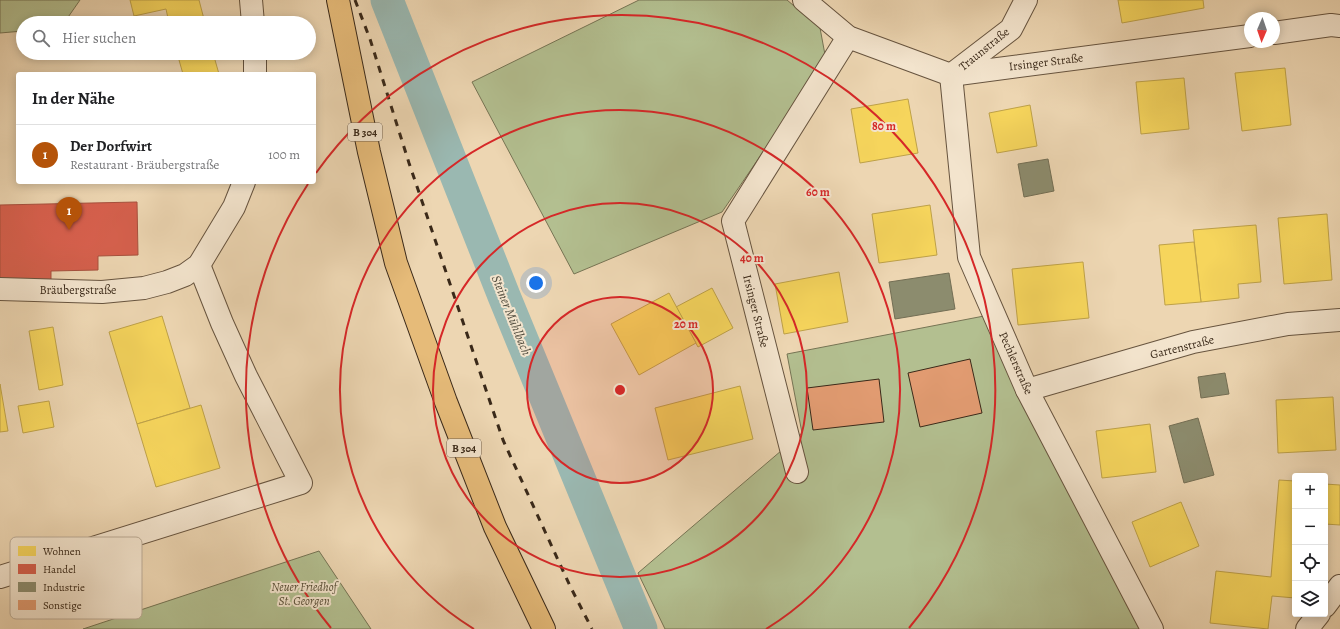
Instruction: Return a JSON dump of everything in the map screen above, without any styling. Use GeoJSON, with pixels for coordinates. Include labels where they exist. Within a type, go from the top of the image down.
{"type":"FeatureCollection","features":[{"type":"Feature","properties":{"kind":"main road","name":"B 304"},"geometry":{"type":"LineString","coordinates":[[338,0],[370,152],[396,263],[446,402],[495,527],[544,629]]}},
{"type":"Feature","properties":{"kind":"street"},"geometry":{"type":"LineString","coordinates":[[251,0],[252,16]]}},
{"type":"Feature","properties":{"kind":"street","name":"Irsinger Straße"},"geometry":{"type":"LineString","coordinates":[[804,0],[848,37],[951,75],[1244,37]]}},
{"type":"Feature","properties":{"kind":"street","name":"Traunstraße"},"geometry":{"type":"LineString","coordinates":[[951,75],[1011,29],[1026,0]]}},
{"type":"Feature","properties":{"kind":"street"},"geometry":{"type":"LineString","coordinates":[[1280,32],[1340,26]]}},
{"type":"Feature","properties":{"kind":"street","name":"Irsinger Straße"},"geometry":{"type":"LineString","coordinates":[[797,472],[733,221],[848,37]]}},
{"type":"Feature","properties":{"kind":"street"},"geometry":{"type":"LineString","coordinates":[[254,60],[255,72]]}},
{"type":"Feature","properties":{"kind":"street","name":"Pechlerstraße"},"geometry":{"type":"LineString","coordinates":[[951,75],[969,257],[1027,390],[1152,629]]}},
{"type":"Feature","properties":{"kind":"street","name":"Bräubergstraße"},"geometry":{"type":"LineString","coordinates":[[0,289],[102,292],[144,288],[167,282],[185,274],[199,265],[234,207],[243,184]]}},
{"type":"Feature","properties":{"kind":"street"},"geometry":{"type":"LineString","coordinates":[[128,537],[301,483],[246,376],[222,323],[199,265]]}},
{"type":"Feature","properties":{"kind":"street","name":"Gartenstraße"},"geometry":{"type":"LineString","coordinates":[[1027,390],[1193,342],[1288,324],[1340,320]]}},
{"type":"Feature","properties":{"kind":"street"},"geometry":{"type":"LineString","coordinates":[[0,577],[10,574]]}},
{"type":"Feature","properties":{"kind":"street"},"geometry":{"type":"LineString","coordinates":[[1328,602],[1340,586]]}},
{"type":"Feature","properties":{"kind":"street"},"geometry":{"type":"LineString","coordinates":[[1307,629],[1317,617]]}},
{"type":"Feature","properties":{"kind":"green space"},"geometry":{"type":"Polygon","coordinates":[[[0,0],[80,0],[69,16],[16,16],[16,32],[0,33],[0,0]]]}},
{"type":"Feature","properties":{"kind":"green space"},"geometry":{"type":"Polygon","coordinates":[[[639,0],[787,0],[820,28],[826,60],[722,212],[574,274],[472,82],[639,0]]]}},
{"type":"Feature","properties":{"kind":"green space"},"geometry":{"type":"Polygon","coordinates":[[[984,316],[1140,629],[665,629],[638,573],[802,433],[787,354],[984,316]]]}},
{"type":"Feature","properties":{"kind":"green space","name":"Neuer Friedhof St. Georgen"},"geometry":{"type":"Polygon","coordinates":[[[319,551],[371,629],[83,629],[113,619],[142,619],[142,610],[319,551]]]}},
{"type":"Feature","properties":{"kind":"building: Wohnen"},"geometry":{"type":"Polygon","coordinates":[[[130,0],[199,0],[203,16],[168,16],[166,9],[134,16],[130,0]]]}},
{"type":"Feature","properties":{"kind":"building: Wohnen"},"geometry":{"type":"Polygon","coordinates":[[[1118,0],[1203,0],[1204,8],[1122,23],[1118,0]]]}},
{"type":"Feature","properties":{"kind":"building: Wohnen"},"geometry":{"type":"Polygon","coordinates":[[[179,60],[215,60],[218,72],[182,72],[179,60]]]}},
{"type":"Feature","properties":{"kind":"building: Wohnen"},"geometry":{"type":"Polygon","coordinates":[[[1285,68],[1291,125],[1242,131],[1235,73],[1285,68]]]}},
{"type":"Feature","properties":{"kind":"building: Wohnen"},"geometry":{"type":"Polygon","coordinates":[[[1184,78],[1189,129],[1141,134],[1136,82],[1184,78]]]}},
{"type":"Feature","properties":{"kind":"building: Wohnen"},"geometry":{"type":"Polygon","coordinates":[[[908,99],[918,153],[860,163],[851,109],[908,99]]]}},
{"type":"Feature","properties":{"kind":"building: Wohnen"},"geometry":{"type":"Polygon","coordinates":[[[1030,105],[1037,146],[997,153],[989,113],[1030,105]]]}},
{"type":"Feature","properties":{"kind":"building: Wohnen"},"geometry":{"type":"Polygon","coordinates":[[[930,205],[937,255],[879,263],[872,214],[930,205]]]}},
{"type":"Feature","properties":{"kind":"building: Wohnen"},"geometry":{"type":"Polygon","coordinates":[[[1327,214],[1332,280],[1284,284],[1278,218],[1327,214]]]}},
{"type":"Feature","properties":{"kind":"building: Wohnen"},"geometry":{"type":"Polygon","coordinates":[[[1256,225],[1261,282],[1238,284],[1239,298],[1201,302],[1193,230],[1256,225]]]}},
{"type":"Feature","properties":{"kind":"building: Wohnen"},"geometry":{"type":"Polygon","coordinates":[[[1194,242],[1201,302],[1165,305],[1159,245],[1194,242]]]}},
{"type":"Feature","properties":{"kind":"building: Wohnen"},"geometry":{"type":"Polygon","coordinates":[[[1083,262],[1089,318],[1018,325],[1012,269],[1083,262]]]}},
{"type":"Feature","properties":{"kind":"building: Wohnen"},"geometry":{"type":"Polygon","coordinates":[[[839,272],[848,322],[784,334],[775,284],[839,272]]]}},
{"type":"Feature","properties":{"kind":"building: Wohnen"},"geometry":{"type":"Polygon","coordinates":[[[712,288],[733,328],[698,347],[676,307],[712,288]]]}},
{"type":"Feature","properties":{"kind":"building: Wohnen"},"geometry":{"type":"Polygon","coordinates":[[[669,293],[696,343],[639,375],[611,324],[669,293]]]}},
{"type":"Feature","properties":{"kind":"building: Wohnen"},"geometry":{"type":"Polygon","coordinates":[[[162,316],[190,408],[137,424],[109,332],[162,316]]]}},
{"type":"Feature","properties":{"kind":"building: Wohnen"},"geometry":{"type":"Polygon","coordinates":[[[53,327],[63,385],[39,390],[29,331],[53,327]]]}},
{"type":"Feature","properties":{"kind":"building: Wohnen"},"geometry":{"type":"Polygon","coordinates":[[[0,384],[8,431],[0,432],[0,384]]]}},
{"type":"Feature","properties":{"kind":"building: Wohnen"},"geometry":{"type":"Polygon","coordinates":[[[740,386],[753,439],[668,460],[655,408],[740,386]]]}},
{"type":"Feature","properties":{"kind":"building: Wohnen"},"geometry":{"type":"Polygon","coordinates":[[[1333,397],[1336,450],[1278,453],[1276,400],[1333,397]]]}},
{"type":"Feature","properties":{"kind":"building: Wohnen"},"geometry":{"type":"Polygon","coordinates":[[[49,401],[54,427],[23,433],[18,406],[49,401]]]}},
{"type":"Feature","properties":{"kind":"building: Wohnen"},"geometry":{"type":"Polygon","coordinates":[[[201,405],[220,468],[156,487],[137,424],[201,405]]]}},
{"type":"Feature","properties":{"kind":"building: Wohnen"},"geometry":{"type":"Polygon","coordinates":[[[1150,424],[1156,472],[1102,478],[1096,431],[1150,424]]]}},
{"type":"Feature","properties":{"kind":"building: Wohnen"},"geometry":{"type":"Polygon","coordinates":[[[1279,480],[1292,481],[1292,598],[1272,596],[1268,629],[1210,623],[1216,571],[1271,577],[1279,480]]]}},
{"type":"Feature","properties":{"kind":"building: Wohnen"},"geometry":{"type":"Polygon","coordinates":[[[1328,484],[1340,485],[1340,525],[1328,524],[1328,484]]]}},
{"type":"Feature","properties":{"kind":"building: Wohnen"},"geometry":{"type":"Polygon","coordinates":[[[1181,502],[1199,546],[1150,567],[1132,522],[1181,502]]]}},
{"type":"Feature","properties":{"kind":"building: Handel"},"geometry":{"type":"Polygon","coordinates":[[[137,202],[138,255],[98,256],[98,270],[51,271],[51,280],[0,281],[0,205],[137,202]]]}},
{"type":"Feature","properties":{"kind":"building: Industrie"},"geometry":{"type":"Polygon","coordinates":[[[1048,159],[1054,191],[1024,197],[1018,164],[1048,159]]]}},
{"type":"Feature","properties":{"kind":"building: Industrie"},"geometry":{"type":"Polygon","coordinates":[[[949,273],[955,309],[895,319],[889,282],[949,273]]]}},
{"type":"Feature","properties":{"kind":"building: Industrie"},"geometry":{"type":"Polygon","coordinates":[[[1225,373],[1229,394],[1201,398],[1198,377],[1225,373]]]}},
{"type":"Feature","properties":{"kind":"building: Industrie"},"geometry":{"type":"Polygon","coordinates":[[[1198,418],[1214,475],[1184,483],[1169,426],[1198,418]]]}},
{"type":"Feature","properties":{"kind":"building: Sonstige"},"geometry":{"type":"Polygon","coordinates":[[[970,359],[982,413],[920,427],[908,373],[970,359]]]}},
{"type":"Feature","properties":{"kind":"building: Sonstige"},"geometry":{"type":"Polygon","coordinates":[[[879,379],[884,422],[813,430],[807,388],[879,379]]]}},
{"type":"Feature","properties":{"kind":"waterway","name":"Steiner Mühlbach"},"geometry":{"type":"LineString","coordinates":[[387,0],[504,296],[641,629]]}},
{"type":"Feature","properties":{"kind":"railway"},"geometry":{"type":"LineString","coordinates":[[355,0],[370,39],[409,163],[503,440],[570,586],[592,629]]}},
{"type":"Feature","properties":{"kind":"place","name":"Der Dorfwirt"},"geometry":{"type":"Point","coordinates":[69,230]}}]}
